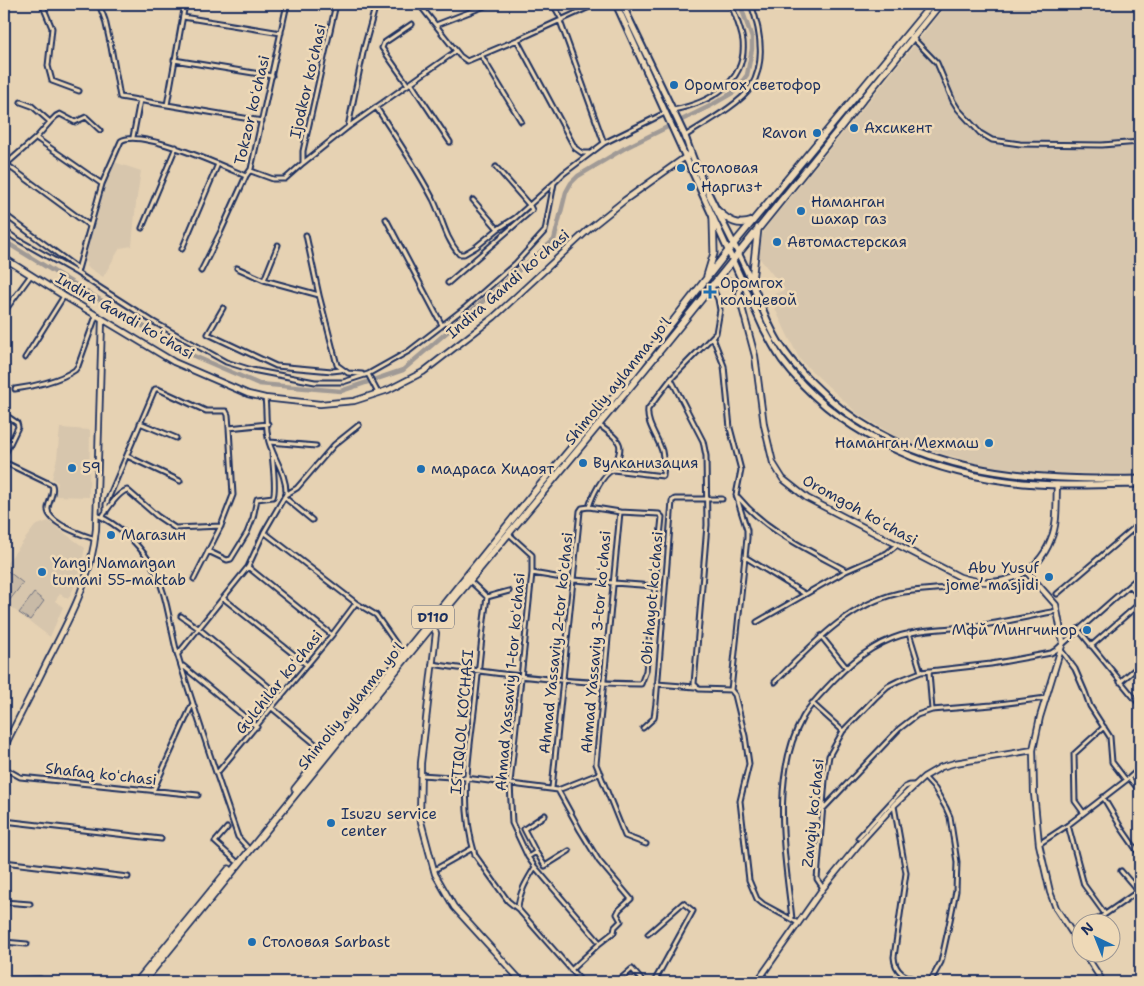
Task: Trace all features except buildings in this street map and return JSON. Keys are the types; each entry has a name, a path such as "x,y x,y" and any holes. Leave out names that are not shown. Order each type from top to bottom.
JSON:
{"main road":[{"path":"616,4 670,113 684,134 688,155"},
{"path":"622,4 670,113 677,136 688,155 715,214 743,286 772,344 794,373 826,406 871,438 918,459 952,470 1008,482 1057,485 1140,484"},
{"name":"Shimoliy aylanma yoʻl","path":"911,36 932,4"},
{"name":"Shimoliy aylanma yoʻl","path":"223,880 236,861 306,778 404,655 470,581 599,424 728,251 757,223 911,36 940,4"},
{"path":"715,214 738,224 757,223 752,280"},
{"path":"715,214 739,253 779,344 816,386 835,404 863,425 890,440 940,460 992,472 1048,477 1140,478"},
{"path":"706,280 714,254 715,214"},
{"name":"Shimoliy aylanma yoʻl","path":"140,982 431,624 531,496 713,285 739,253 757,223"},
{"path":"713,285 730,282 743,286"},
{"path":"531,496 537,500"}],"street":[{"path":"42,4 52,28 48,66 52,81 79,91"},
{"path":"99,4 111,47 119,96 262,121"},
{"path":"167,105 185,4"},
{"name":"Tokzor koʻchasi","path":"201,271 222,231 246,176 251,171 287,4"},
{"name":"Ijodkor koʻchasi","path":"303,163 306,136 336,4"},
{"path":"348,127 364,48 376,4"},
{"path":"419,4 456,51 463,59 467,60 561,21 596,4"},
{"path":"436,24 490,4"},
{"path":"553,4 561,21 604,143"},
{"path":"376,107 429,191 447,235 457,253 464,254 530,206 554,183 604,143 670,113 694,105 730,84 738,73 743,52 743,39 731,4"},
{"path":"684,134 734,103 751,88 758,68 761,48 758,25 751,4"},
{"path":"1086,4 1097,4"},
{"path":"183,17 281,33"},
{"path":"412,24 384,44 382,48 410,84 450,142"},
{"path":"911,36 937,63 958,109 980,133 992,140 1020,144 1097,145 1140,142"},
{"path":"517,40 575,148 582,153 590,153"},
{"name":"Ijodkor koʻchasi","path":"251,171 280,180 285,179 348,127 456,51"},
{"path":"481,55 521,120"},
{"path":"174,60 272,76"},
{"path":"133,137 140,100"},
{"path":"21,102 32,106 50,122"},
{"path":"90,226 5,165 60,114 75,122 86,118 100,130"},
{"path":"77,273 102,184 121,141 133,137 176,147 246,176"},
{"path":"36,138 102,184"},
{"path":"142,228 176,147"},
{"name":"Indira Gandi koʻchasi","path":"4,258 174,362 248,394 265,398 320,404 354,401 388,390 423,372 494,317 624,200 688,155"},
{"path":"182,249 218,164"},
{"path":"448,283 532,210 496,168"},
{"path":"4,230 77,273 152,321 226,362 252,370 315,382 343,382 368,374 409,351 466,307 515,264 545,231 554,183"},
{"path":"473,200 498,229"},
{"path":"4,214 77,268"},
{"path":"386,218 442,325"},
{"path":"306,235 336,365 342,370 356,375 368,374"},
{"path":"264,280 278,245"},
{"path":"237,268 264,280 319,295"},
{"path":"4,312 30,275"},
{"path":"432,664 563,680 641,684 646,671 661,516 659,514 620,512 589,507 608,472 613,470 663,476 664,461 647,412 650,405 671,379 713,338 718,330 720,310 713,285"},
{"name":"Oromgoh koʻchasi","path":"743,286 740,288 739,296 755,356 769,448 777,471 794,489 807,498 960,577 976,582 988,582 1014,578 1026,571 1045,552 1052,539 1057,485"},
{"path":"25,358 64,296"},
{"path":"223,308 208,334 218,340 276,366 332,371 342,370"},
{"path":"15,389 48,382 75,370 96,316"},
{"path":"4,748 63,632 84,586 93,553 102,319"},
{"path":"713,338 724,366 730,428 741,470 736,495 747,530 732,690 735,695 745,736 749,764 740,800 749,880 762,904 798,924"},
{"path":"368,374 378,394"},
{"path":"671,379 705,448 706,534 694,684 696,687"},
{"path":"106,512 106,504 155,390 158,388 206,411 226,410 228,415 234,495 221,526 194,579"},
{"path":"178,654 248,567 264,532 285,496 286,487 269,442 265,398"},
{"path":"4,414 18,423 18,427 4,456"},
{"path":"140,423 176,438"},
{"path":"229,428 268,424"},
{"path":"599,424 616,438 621,448 613,470"},
{"path":"285,496 297,488 334,445 359,425"},
{"path":"269,442 316,446"},
{"path":"208,551 227,560 231,559 247,533 253,518 257,499 273,497 275,493 272,447"},
{"path":"127,456 180,481"},
{"path":"4,462 52,485 53,491 48,510 50,516 73,532 95,539"},
{"path":"102,517 119,496 127,490 175,528 221,526"},
{"path":"736,495 745,506 775,531 846,571"},
{"path":"285,496 312,520"},
{"name":"Obi hayot koʻchasi","path":"643,728 654,718 672,501 675,499 722,499"},
{"name":"Ahmad Yassaviy 2-tor koʻchasi","path":"552,788 580,511 582,508 589,507"},
{"name":"Ahmad Yassaviy 3-tor koʻchasi","path":"620,512 596,764 625,836 646,844"},
{"path":"96,514 112,522 134,540 150,563 162,587 192,704 238,837 247,848"},
{"path":"1057,594 1140,523"},
{"path":"264,532 356,603 376,615 404,655"},
{"name":"Ahmad Yassaviy 1-tor koʻchasi","path":"509,534 532,555 532,573 510,784 512,823 528,857 535,867 600,943"},
{"path":"757,622 846,571 887,553 897,545"},
{"path":"745,557 805,594"},
{"path":"248,567 332,635"},
{"path":"1026,571 1056,605 1063,642 1033,750 1034,793 1039,844 1050,892 1056,908 1072,934"},
{"path":"532,573 574,580 654,586"},
{"name":"Zavqiy koʻchasi","path":"823,888 817,879 825,780 830,756 843,731 875,698 888,686 921,672 991,664 1051,653 1140,576"},
{"path":"470,581 486,597 509,591"},
{"path":"775,682 821,636 850,614 866,606 899,593 945,588 976,582"},
{"path":"1130,585 1140,598"},
{"name":"ISTIQLOL KO‘CHASI","path":"486,597 466,778 466,813 473,848 475,855 508,901 518,909 582,982"},
{"path":"223,598 307,665"},
{"name":"Gulchilar koʻchasi","path":"217,774 332,635 356,603"},
{"path":"1091,646 1140,603"},
{"path":"792,919 782,823 784,785 792,742 803,717 812,703 846,667 874,647 909,633 994,624 1057,611"},
{"path":"181,616 281,697"},
{"path":"431,624 436,633 421,775 420,818 434,871 454,907 522,982"},
{"path":"1078,629 1140,705"},
{"path":"909,633 921,672"},
{"path":"821,636 846,667"},
{"path":"1061,650 1075,669 1090,706 1111,740 1112,762 1140,791"},
{"path":"1120,682 1140,665"},
{"path":"182,666 257,727"},
{"path":"929,672 932,710"},
{"path":"657,684 732,690"},
{"path":"824,809 908,720 917,715 932,710 1046,698"},
{"path":"812,703 843,731"},
{"path":"153,790 192,704"},
{"path":"272,708 325,752"},
{"path":"1083,812 1075,801 1074,754 1104,727"},
{"path":"757,982 823,888 863,839 894,805 924,777 941,767 955,763 1033,750"},
{"name":"Shafaq koʻchasi","path":"4,768 20,777 198,795"},
{"path":"1039,844 1068,825 1140,768"},
{"name":"Ahmad Yassaviy 3-tor koʻchasi","path":"558,790 601,773"},
{"path":"421,775 466,778 558,790 599,861 631,899 619,910 617,914 621,921 615,927 614,932 571,970"},
{"path":"924,777 935,789 950,817 958,870 956,891 941,962 930,982"},
{"path":"858,838 905,787 916,785"},
{"path":"1103,797 1140,855"},
{"path":"894,805 906,873 894,957 895,966 897,970 906,976 923,982"},
{"path":"545,815 524,828 545,866 569,851"},
{"path":"4,821 161,839"},
{"path":"1068,825 1084,884 1105,914 1139,891 1121,871"},
{"path":"227,828 215,842 236,861"},
{"path":"434,871 473,848"},
{"path":"528,857 536,852"},
{"path":"4,862 128,877"},
{"path":"518,909 518,902 524,887 535,867"},
{"path":"4,902 30,904"},
{"path":"648,934 683,903 693,911 654,982"},
{"path":"4,942 27,944"},
{"path":"1091,964 1103,982"},
{"path":"617,982 632,969 643,982"},
{"path":"4,980 40,979"}],"shaded area":[{"path":"948,4 1140,4 1140,474 1006,472 907,443 858,414 800,360 769,296 785,290 757,255 764,230"},
{"path":"114,162 141,171 132,246 120,248 103,277 86,266 88,264 82,260 99,197"},
{"name":"59","path":"60,428 90,430 89,497 55,496 58,483 52,478 57,458"},
{"name":"Yangi Namangan tumani 55-maktab","path":"48,521 85,548 78,580 68,599 60,594 55,601 63,607 50,637 4,602 4,563 6,564 35,526"},
{"path":"4,568 23,583 9,601 4,597"},
{"path":"34,593 44,601 30,620 19,613"}],"waterway":[{"path":"4,241 187,353 259,384 341,391 403,370 554,240 566,192 578,176 625,148 734,92 747,75 752,49 752,38 740,4"}],"place":[{"name":"Оромгох светофор","path":"674,85"},
{"name":"Ахсикент","path":"854,128"},
{"name":"Ravon","path":"817,133"},
{"name":"Столовая","path":"681,168"},
{"name":"Наргиз+","path":"691,187"},
{"name":"Наманган шахар газ","path":"801,211"},
{"name":"Автомастерская","path":"777,242"},
{"name":"Оромгох кольцевой","path":"710,292"},
{"name":"Наманган Мехмаш","path":"989,443"},
{"name":"Вулканизация","path":"583,463"},
{"name":"59","path":"72,468"},
{"name":"мадраса Хидоят","path":"421,469"},
{"name":"Магазин","path":"111,535"},
{"name":"Yangi Namangan tumani 55-maktab","path":"42,572"},
{"name":"Abu Yusuf jome’ masjidi","path":"1049,577"},
{"name":"Мфй Мингчинор","path":"1087,630"},
{"name":"Isuzu service center","path":"331,823"},
{"name":"Столовая Sarbast","path":"252,942"}]}
